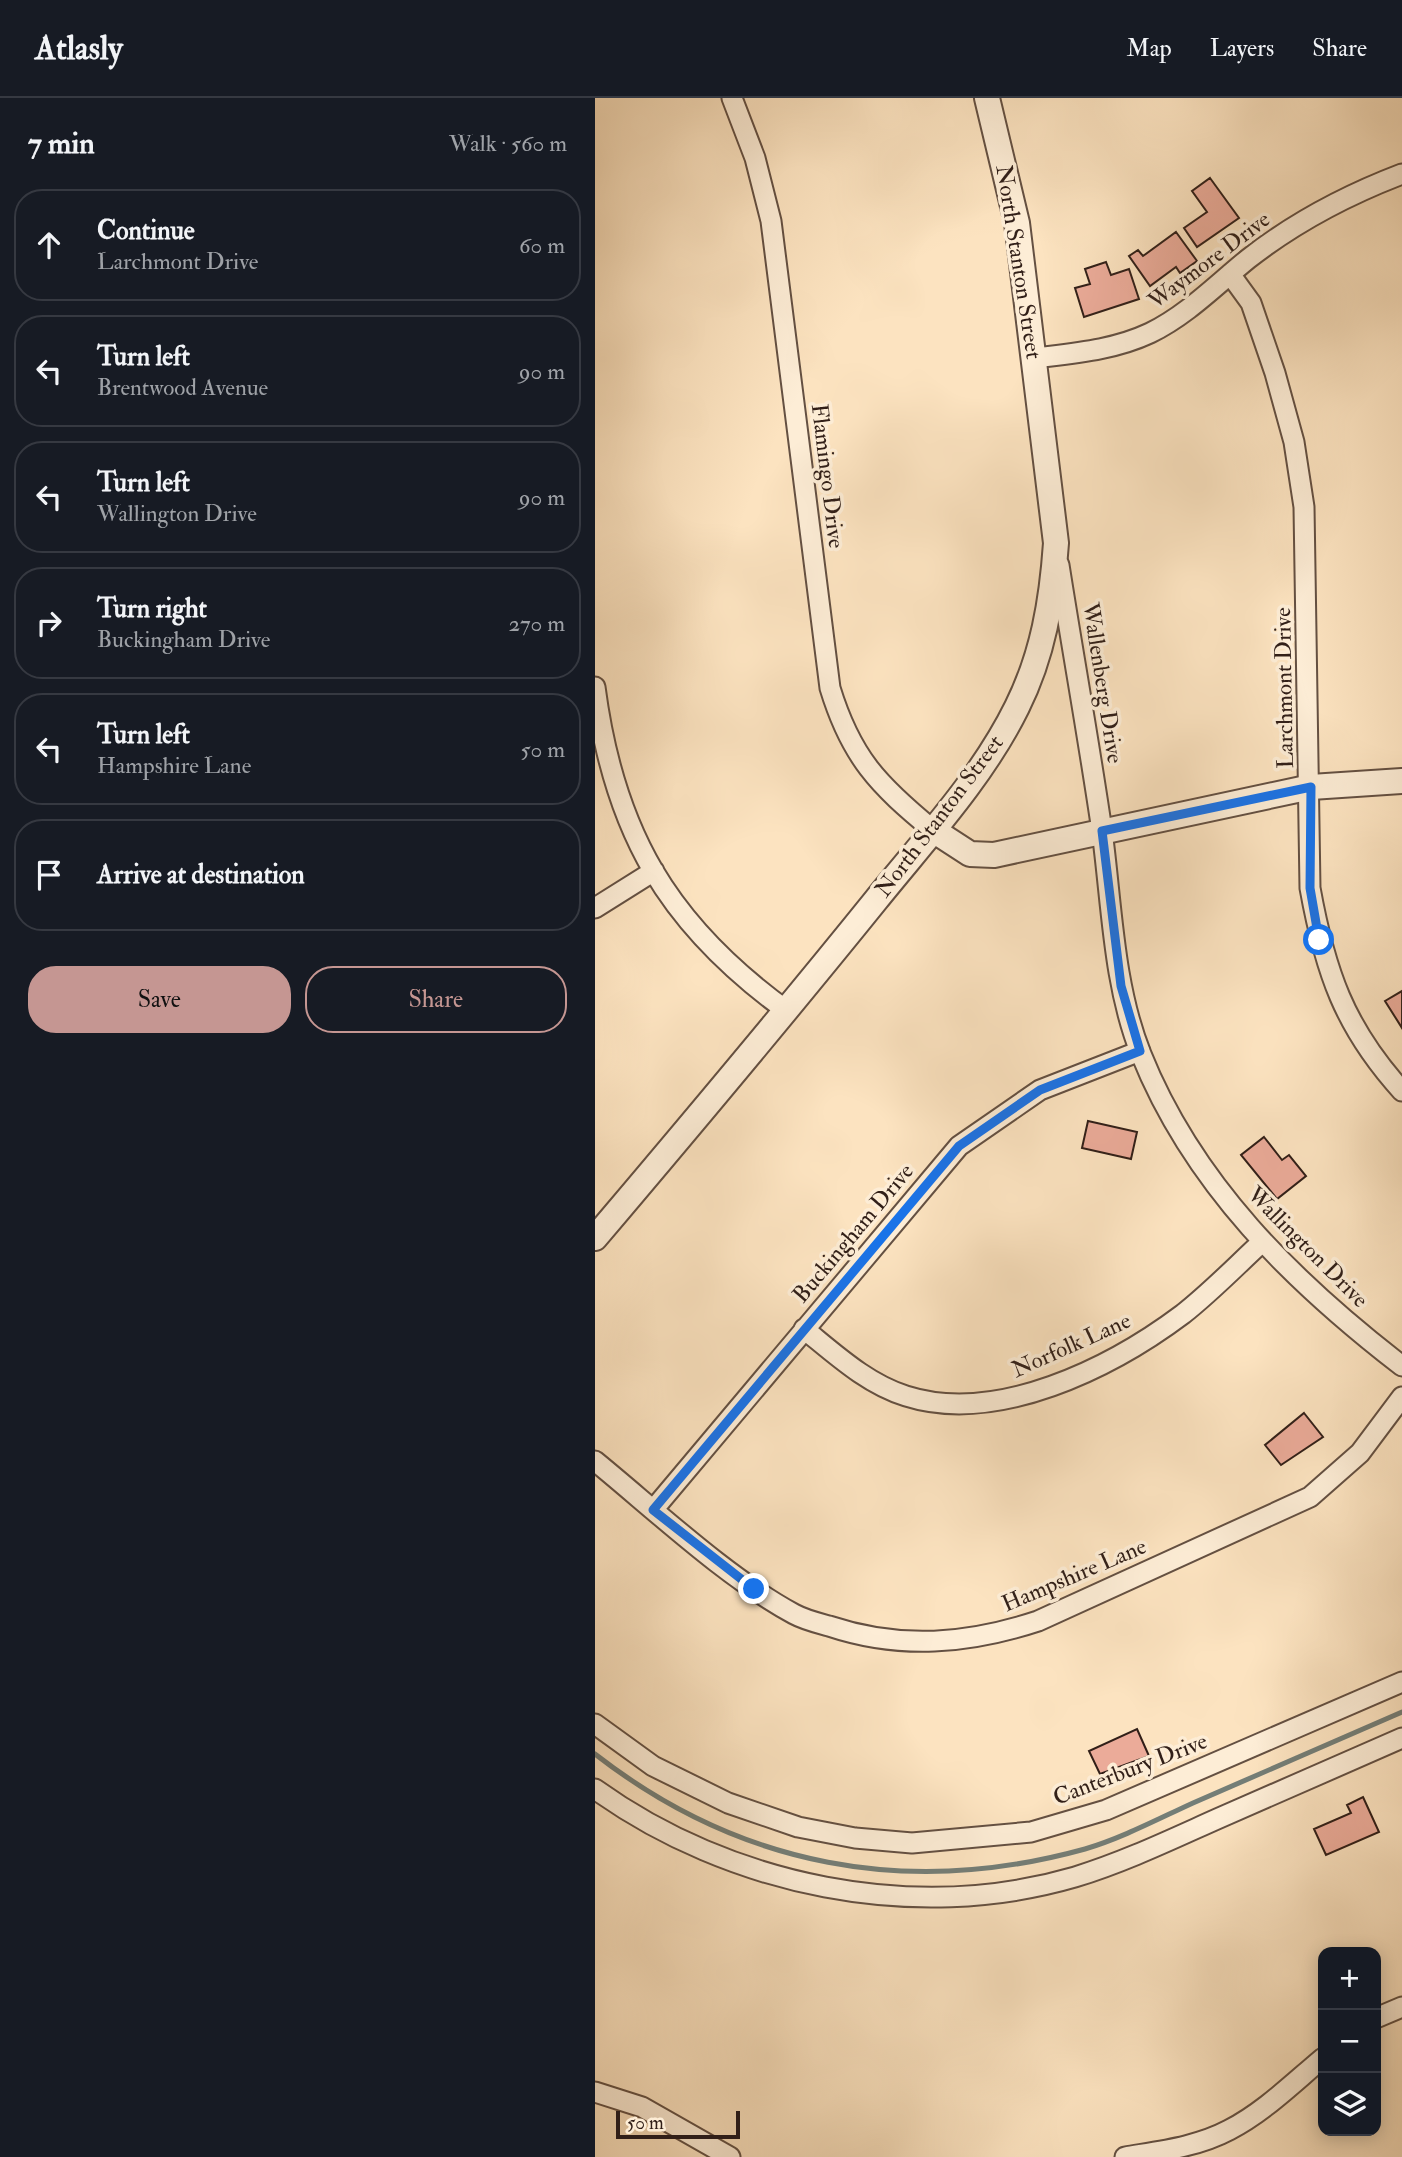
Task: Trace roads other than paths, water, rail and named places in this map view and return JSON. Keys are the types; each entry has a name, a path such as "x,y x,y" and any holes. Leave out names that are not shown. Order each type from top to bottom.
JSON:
{"street":[{"name":"Flamingo Drive","path":"732,98 755,158 771,221 830,688 839,718 865,767 895,800 933,830"},
{"name":"North Stanton Street","path":"595,1238 787,1011 933,830 994,748 1033,670 1053,595 1056,543 1017,223 987,98"},
{"name":"Waymore Drive","path":"1035,358 1109,347 1150,333 1187,310 1230,274 1304,222 1339,202 1402,174"},
{"name":"Larchmont Drive","path":"1230,274 1251,303 1275,373 1294,442 1304,508 1311,787 1310,888 1329,973 1361,1041 1402,1091"},
{"name":"Wallenberg Drive","path":"1056,543 1102,831"},
{"path":"595,687 603,745 619,803 654,871 678,910 709,947 787,1011"},
{"path":"933,830 970,854 981,856 1311,787 1402,781"},
{"name":"Wallington Drive","path":"1102,831 1121,986 1140,1051 1183,1140 1262,1242 1318,1297 1402,1366"},
{"path":"595,908 654,871"},
{"name":"Buckingham Drive","path":"653,1510 959,1146 1040,1090 1140,1051"},
{"name":"Norfolk Lane","path":"804,1329 865,1377 905,1396 951,1405 993,1404 1045,1388 1144,1340 1184,1313 1262,1242"},
{"name":"Hampshire Lane","path":"595,1461 754,1589 796,1615 845,1632 890,1641 930,1643 966,1640 1038,1621 1310,1497 1360,1454 1402,1397"},
{"name":"Canterbury Drive","path":"595,1724 653,1766 728,1802 798,1827 855,1838 912,1843 1031,1832 1106,1810 1402,1682"},
{"path":"595,1789 684,1842 735,1863 790,1880 849,1891 898,1896 981,1894 1017,1890 1074,1877 1134,1857 1402,1738"},
{"path":"1381,2016 1402,2007"},
{"path":"1125,2157 1192,2145 1229,2131 1266,2106 1318,2062"},
{"path":"595,2092 642,2107 730,2157"}],"waterway":[{"path":"595,1754 650,1793 708,1823 767,1847 828,1862 890,1870 954,1871 1019,1864 1099,1845 1402,1712"}]}
